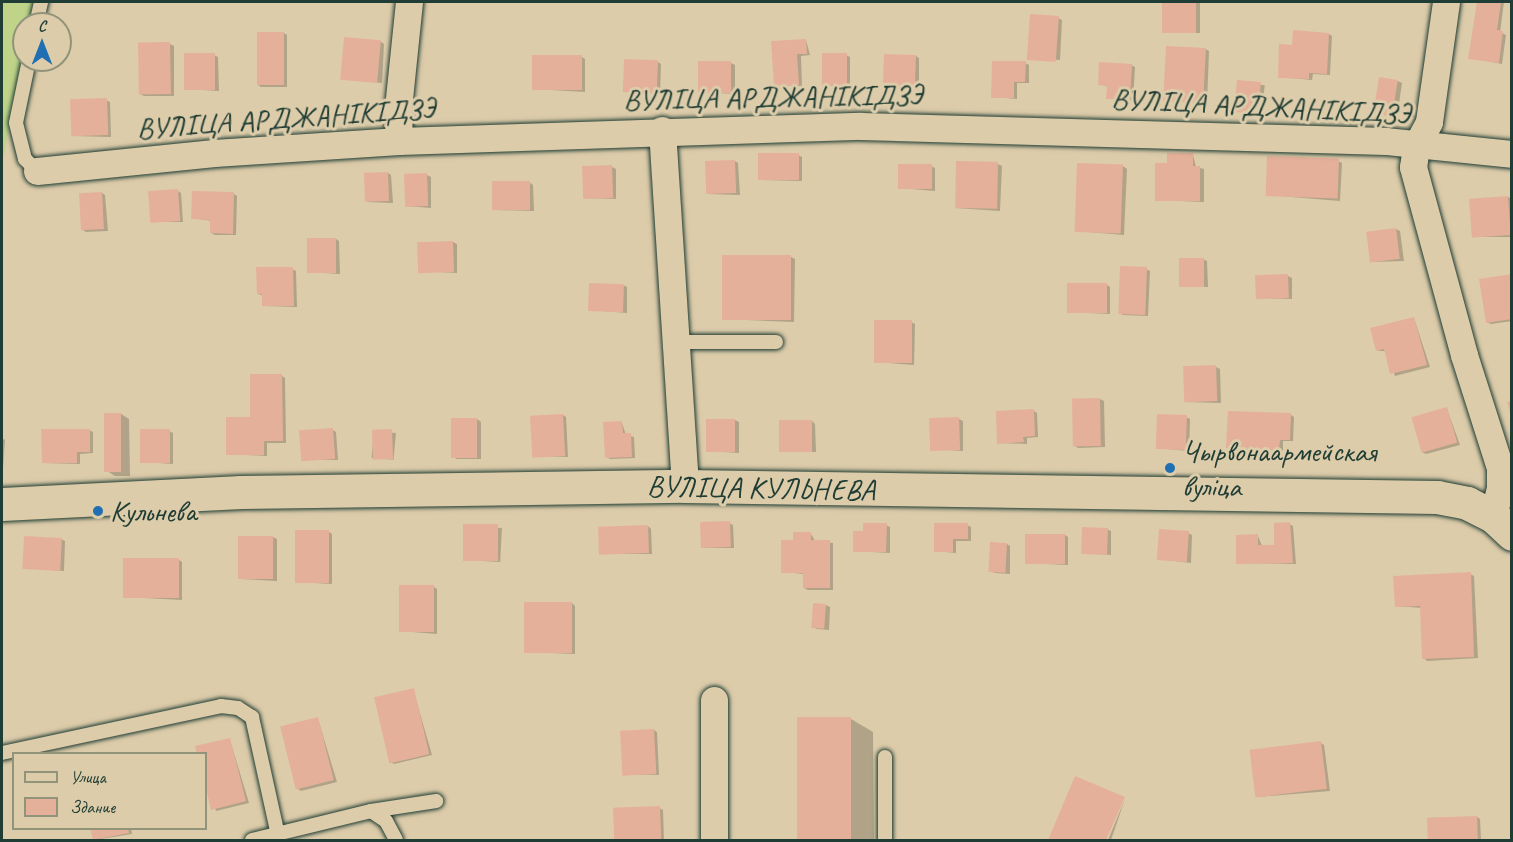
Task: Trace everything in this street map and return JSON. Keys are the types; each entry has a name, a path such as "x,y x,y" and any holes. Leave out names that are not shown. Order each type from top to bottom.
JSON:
{"street":[{"path":"399,141 398,108 409,2"},
{"path":"1446,2 1429,122 1416,146 1413,167 1464,355 1500,468 1500,488 1505,518"},
{"name":"ВУЛІЦА АРДЖАНІКІДЗЭ","path":"37,171 214,153 399,141 662,130 861,126 1061,129 1386,141 1416,146 1512,154"},
{"path":"662,130 685,486"},
{"name":"ВУЛІЦА КУЛЬНЕВА","path":"2,504 241,492 685,486 1437,497 1467,503 1505,518"},
{"path":"714,700 714,840"}],"lane":[{"path":"27,72 16,123 25,159 37,171"},
{"path":"677,342 776,342"},
{"path":"2,753 221,706 238,708 252,717 278,836"},
{"path":"885,757 885,840"},
{"path":"252,840 278,836 371,812 436,801"},
{"path":"371,812 386,821 396,840"}],"green space":[{"path":"2,2 33,2 31,12 12,12 12,72 20,72 2,166"}],"building":[{"path":"1162,2 1196,2 1196,33 1162,33"},
{"path":"1477,2 1501,2 1497,30 1503,31 1499,63 1468,59"},
{"path":"1030,14 1059,16 1056,62 1027,60"},
{"path":"1293,30 1329,33 1327,74 1309,73 1309,79 1278,78 1279,44 1292,45"},
{"path":"257,32 284,32 284,85 257,85"},
{"path":"344,37 381,40 377,83 340,80"},
{"path":"806,39 807,54 797,54 799,85 774,86 771,41"},
{"path":"170,42 171,94 139,95 138,43"},
{"path":"1166,46 1206,48 1203,103 1163,101"},
{"path":"184,53 215,53 215,90 184,90"},
{"path":"822,53 847,53 847,85 822,85"},
{"path":"884,54 916,55 915,92 883,91"},
{"path":"532,55 582,55 582,90 532,90"},
{"path":"624,59 658,60 657,93 623,92"},
{"path":"698,61 731,61 731,93 698,93"},
{"path":"992,61 1026,61 1025,82 1014,82 1014,98 991,98"},
{"path":"1099,62 1132,64 1130,100 1106,99 1107,86 1098,85"},
{"path":"1379,77 1398,80 1392,117 1373,114"},
{"path":"1237,80 1261,82 1258,114 1234,112"},
{"path":"107,98 108,135 71,136 70,99"},
{"path":"758,153 799,153 799,180 758,180"},
{"path":"1167,153 1193,153 1193,166 1200,166 1200,201 1155,201 1155,163 1167,163"},
{"path":"1267,156 1339,159 1338,198 1266,196"},
{"path":"735,160 736,193 706,194 705,161"},
{"path":"956,161 998,162 997,209 955,208"},
{"path":"1077,163 1123,165 1121,234 1075,232"},
{"path":"898,164 932,164 932,189 898,189"},
{"path":"612,165 613,198 583,199 582,166"},
{"path":"388,172 389,201 365,202 364,173"},
{"path":"427,173 428,206 405,207 404,174"},
{"path":"492,181 530,181 530,210 492,210"},
{"path":"178,189 180,221 150,223 148,191"},
{"path":"192,191 234,192 233,234 210,233 210,220 191,219"},
{"path":"102,192 104,229 81,230 79,193"},
{"path":"1508,196 1511,235 1472,238 1469,199"},
{"path":"1396,228 1400,259 1370,262 1366,232"},
{"path":"307,238 336,238 336,273 307,273"},
{"path":"453,241 454,272 418,273 417,242"},
{"path":"722,255 791,255 791,320 722,320"},
{"path":"1179,258 1204,258 1204,287 1179,287"},
{"path":"1120,266 1147,267 1145,315 1118,314"},
{"path":"256,267 293,267 294,306 262,306 262,294 257,294"},
{"path":"1288,274 1289,298 1256,299 1255,275"},
{"path":"1512,274 1512,319 1486,323 1479,279"},
{"path":"589,283 624,284 623,312 588,311"},
{"path":"1067,283 1107,283 1107,313 1067,313"},
{"path":"1414,317 1427,365 1390,374 1384,349 1376,351 1370,328"},
{"path":"874,320 912,320 912,363 874,363"},
{"path":"1216,365 1217,401 1184,402 1183,366"},
{"path":"250,374 282,374 283,441 264,441 264,455 226,455 226,417 250,417"},
{"path":"1072,398 1100,398 1101,446 1073,446"},
{"path":"1512,401 1512,416 1511,416 1507,402"},
{"path":"1447,407 1457,443 1422,453 1411,417"},
{"path":"1034,409 1035,436 1023,437 1024,442 997,444 996,411"},
{"path":"1228,411 1291,413 1290,440 1280,440 1279,450 1226,448"},
{"path":"104,413 121,413 121,472 104,472"},
{"path":"563,414 565,456 532,458 530,416"},
{"path":"1157,414 1187,415 1186,450 1156,449"},
{"path":"959,417 960,450 930,451 929,418"},
{"path":"451,418 477,418 477,458 451,458"},
{"path":"706,419 735,419 735,452 706,452"},
{"path":"779,420 812,420 812,452 779,452"},
{"path":"622,421 623,433 631,433 632,457 605,458 603,422"},
{"path":"333,428 335,459 301,461 299,430"},
{"path":"41,429 90,429 90,452 77,452 77,463 42,463"},
{"path":"140,429 170,429 170,463 140,463"},
{"path":"392,429 393,459 373,460 372,430"},
{"path":"730,521 731,547 701,548 700,522"},
{"path":"1290,522 1293,563 1236,564 1236,535 1258,534 1258,545 1274,545 1274,523"},
{"path":"863,523 887,523 886,552 853,552 853,531 863,531"},
{"path":"934,523 968,523 968,539 953,539 953,552 934,552"},
{"path":"463,524 498,524 498,561 463,561"},
{"path":"648,525 649,553 599,555 598,527"},
{"path":"1082,527 1108,528 1107,555 1081,554"},
{"path":"1159,529 1189,531 1187,562 1157,560"},
{"path":"295,530 329,530 329,583 295,583"},
{"path":"793,532 811,532 811,540 830,540 830,588 803,588 803,573 781,573 781,540 793,540"},
{"path":"1025,534 1065,534 1065,564 1025,564"},
{"path":"24,536 62,538 60,571 22,569"},
{"path":"238,536 273,536 273,579 238,579"},
{"path":"990,542 1007,543 1005,573 988,572"},
{"path":"123,558 179,558 179,598 123,598"},
{"path":"1471,572 1474,657 1422,659 1420,606 1395,607 1393,576"},
{"path":"399,585 434,585 434,632 399,632"},
{"path":"524,602 572,602 572,653 524,653"},
{"path":"813,603 826,604 824,629 811,628"},
{"path":"414,688 429,754 389,763 374,697"},
{"path":"318,717 334,780 296,790 280,726"},
{"path":"797,717 851,717 851,840 797,840"},
{"path":"654,729 656,774 622,776 620,731"},
{"path":"230,738 246,801 211,810 207,792 207,752 196,752 195,746"},
{"path":"1321,741 1327,789 1255,797 1250,750"},
{"path":"1075,776 1125,797 1106,840 1048,840"},
{"path":"660,806 661,840 614,840 613,808"},
{"path":"1477,816 1478,840 1428,840 1427,818"},
{"path":"90,830 128,830 129,833 93,840"}],"place":[{"name":"Чырвонаармейская вуліца","path":"1170,468"},
{"name":"Кульнева","path":"98,511"}]}
